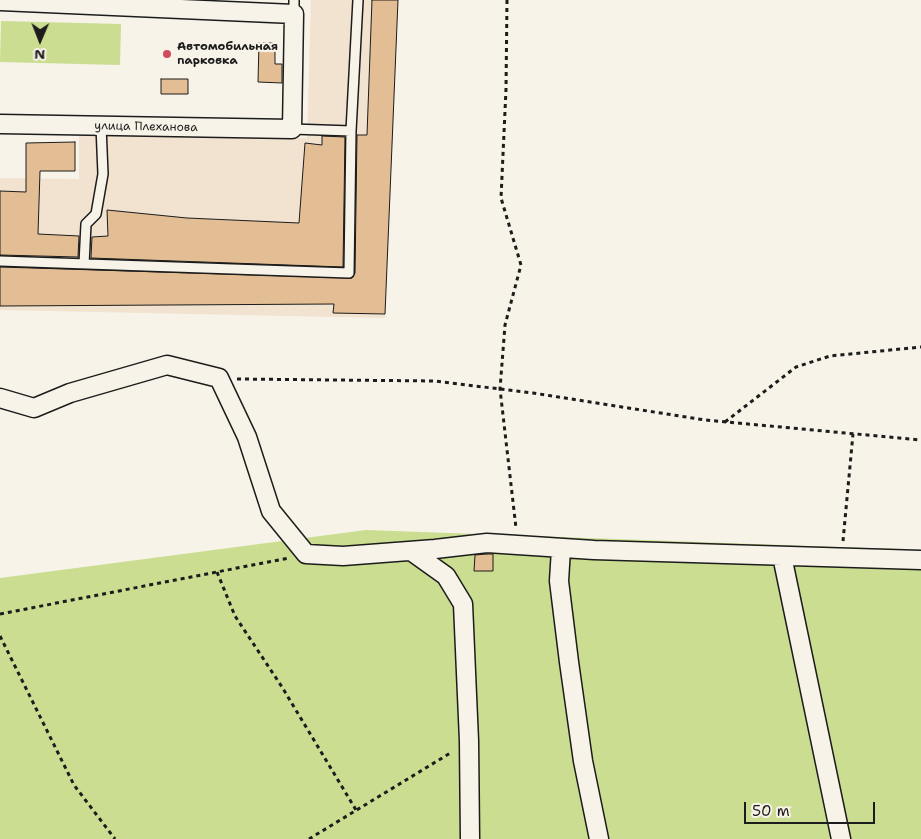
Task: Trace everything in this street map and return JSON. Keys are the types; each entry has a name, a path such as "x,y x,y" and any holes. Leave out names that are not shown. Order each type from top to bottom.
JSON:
{"street":[{"path":"0,1 294,7 292,129"},
{"name":"улица Плеханова","path":"0,124 292,129"},
{"path":"0,398 34,408 70,393 167,365 219,378 246,437 271,511 306,554 343,556 487,543 561,549 921,560"},
{"path":"561,549 559,581 569,662 583,761 599,839"},
{"path":"411,551 446,576 464,604 469,741 470,839"},
{"path":"782,556 841,839"}],"lane":[{"path":"0,262 349,273 351,131 358,0"},
{"path":"84,264 86,224 96,214 103,174 101,126"},
{"path":"292,129 351,131"}],"path":[{"path":"507,0 506,89 501,198 521,265 505,324 500,389 516,531"},
{"path":"725,422 796,367 830,356 921,347"},
{"path":"219,378 434,381 725,422 921,440"},
{"path":"843,542 853,434"},
{"path":"0,614 306,554"},
{"path":"217,572 235,616 282,687 356,810"},
{"path":"0,636 74,785 115,839"},
{"path":"309,839 469,741"}],"shaded area":[{"path":"311,0 398,0 385,318 0,310 0,178 79,179 79,134 307,138"}],"green space":[{"path":"1,21 121,24 120,65 0,62"},
{"path":"366,530 921,550 921,839 0,839 0,578"}],"building":[{"path":"372,0 398,0 385,314 333,313 334,304 0,306 0,267 352,278 355,273 357,135 367,135"},
{"path":"259,43 275,43 275,64 282,64 282,83 258,82"},
{"path":"161,79 188,79 188,94 161,94"},
{"path":"322,136 345,137 343,267 91,258 92,237 108,236 107,210 187,218 299,223 305,143 322,145"},
{"path":"75,142 75,171 40,171 38,234 79,236 78,257 0,255 0,191 26,192 26,143"},
{"path":"493,554 493,571 474,571 475,555"}],"place":[{"name":"Автомобильная парковка","path":"167,54"}]}
